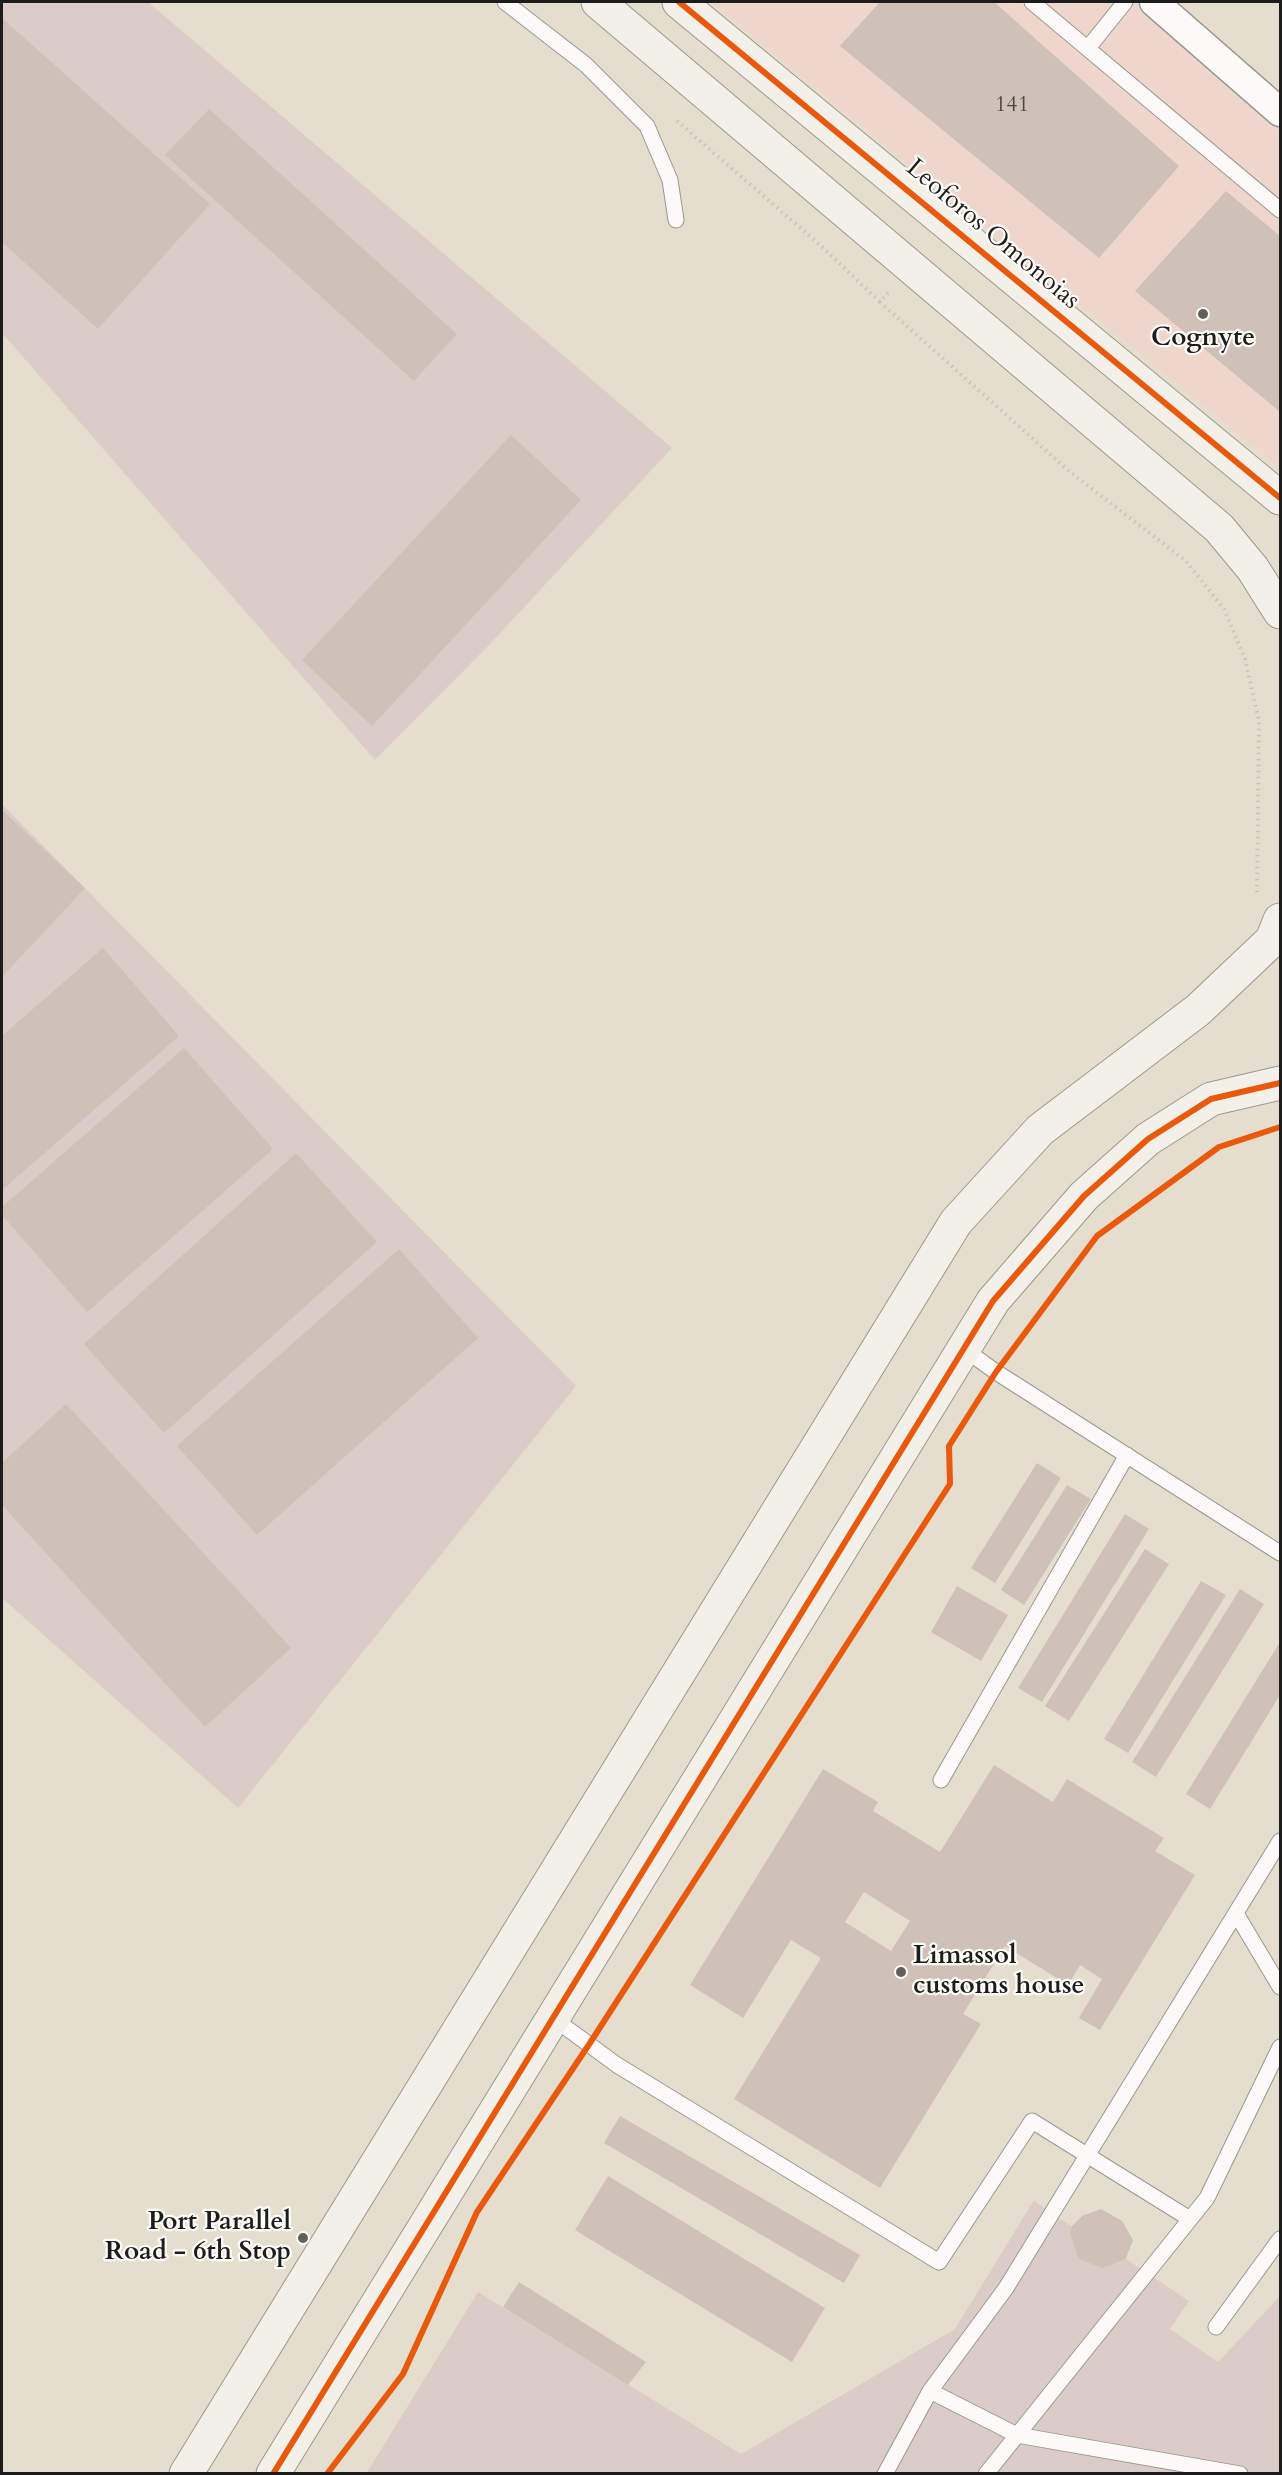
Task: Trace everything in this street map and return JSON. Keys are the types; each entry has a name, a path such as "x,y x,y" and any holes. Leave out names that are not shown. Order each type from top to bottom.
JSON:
{"main road":[{"path":"598,2 1219,528 1253,569 1281,612"},
{"name":"Leoforos Omonoias","path":"679,2 1281,498"},
{"path":"186,2474 956,1222 1040,1130 1198,1010 1272,940 1269,911"},
{"path":"273,2474 993,1302 1084,1196 1148,1139 1211,1099 1281,1083"}],"street":[{"path":"1154,2 1281,112"}],"lane":[{"path":"505,2 586,64 647,126 670,180 676,220"},
{"path":"1032,2 1281,210"},
{"path":"1088,48 1125,2"},
{"path":"964,1349 996,1372 1281,1553"},
{"path":"941,1780 1127,1455"},
{"path":"885,2474 930,2391 1006,2288 1281,1841"},
{"path":"1237,1915 1281,1987"},
{"path":"553,2018 617,2065 939,2262 1032,2121 1190,2219"},
{"path":"986,2474 1207,2198 1281,2047"},
{"path":"1216,2327 1281,2239"},
{"path":"930,2391 1017,2435 1240,2474"}],"path":[{"path":"668,114 821,246 880,302 1070,472 1186,561 1224,609 1245,659 1259,721 1269,911"},
{"path":"880,302 912,268"}],"shaded area":[{"path":"2,2 148,2 672,448 490,644 375,760 2,333"},
{"path":"710,2 1130,2 1280,134 1280,468"},
{"path":"2,804 576,1386 238,1808 2,1598"},
{"path":"1034,2200 1051,2214 1072,2226 1101,2209 1122,2221 1133,2240 1126,2259 1189,2301 1170,2329 1218,2362 1280,2296 1280,2473 366,2474 478,2292 741,2454 955,2329"}],"building":[{"path":"880,2 994,2 1179,166 1099,258 840,46"},
{"path":"2,18 210,204 98,329 2,242"},
{"path":"209,109 457,334 414,381 165,155"},
{"path":"1226,191 1280,236 1280,412 1135,291"},
{"path":"511,435 581,500 372,726 302,660"},
{"path":"2,810 85,888 2,977"},
{"path":"103,948 179,1036 2,1190 2,1036"},
{"path":"184,1048 273,1149 87,1312 2,1215 2,1207"},
{"path":"296,1153 377,1242 164,1433 84,1344"},
{"path":"399,1249 478,1338 257,1535 177,1446"},
{"path":"66,1404 291,1648 205,1727 2,1505 2,1463"},
{"path":"1037,1463 1061,1478 995,1583 971,1568"},
{"path":"1067,1485 1091,1499 1024,1605 1001,1590"},
{"path":"1125,1514 1149,1529 1042,1702 1018,1688"},
{"path":"1145,1549 1169,1564 1069,1721 1045,1706"},
{"path":"1201,1581 1226,1595 1128,1753 1104,1739"},
{"path":"957,1586 1008,1615 981,1661 931,1632"},
{"path":"1240,1589 1264,1604 1156,1777 1132,1762"},
{"path":"1280,1642 1280,1695 1210,1809 1186,1794"},
{"name":"Limassol customs house","path":"994,1765 1053,1802 1067,1779 1164,1838 1155,1851 1195,1875 1100,2030 1079,2018 1102,1979 1080,1965 1068,1985 1005,1946 963,2014 981,2024 880,2188 734,2099 821,1958 791,1940 743,2018 690,1985 823,1769 878,1802 873,1811 940,1852","holes":["864,1892 910,1921 891,1951 845,1922"]},
{"path":"620,2116 860,2255 844,2283 604,2143"},
{"path":"608,2176 825,2308 792,2362 575,2230"},
{"path":"1101,2209 1122,2221 1133,2240 1125,2259 1102,2268 1079,2259 1070,2234 1072,2226 1082,2216"},
{"path":"519,2282 646,2362 628,2385 503,2307"}],"cycle path":[{"path":"679,2 1280,498"},
{"path":"273,2474 993,1301 1084,1196 1148,1139 1211,1099 1280,1083"},
{"path":"327,2474 403,2374 477,2212 590,2043 950,1484 949,1446 996,1372 1097,1236 1219,1147 1280,1127"}],"place":[{"name":"Cognyte","path":"1203,314"},
{"name":"Limassol customs house","path":"901,1972"},
{"name":"Port Parallel Road - 6th Stop","path":"303,2238"}]}
